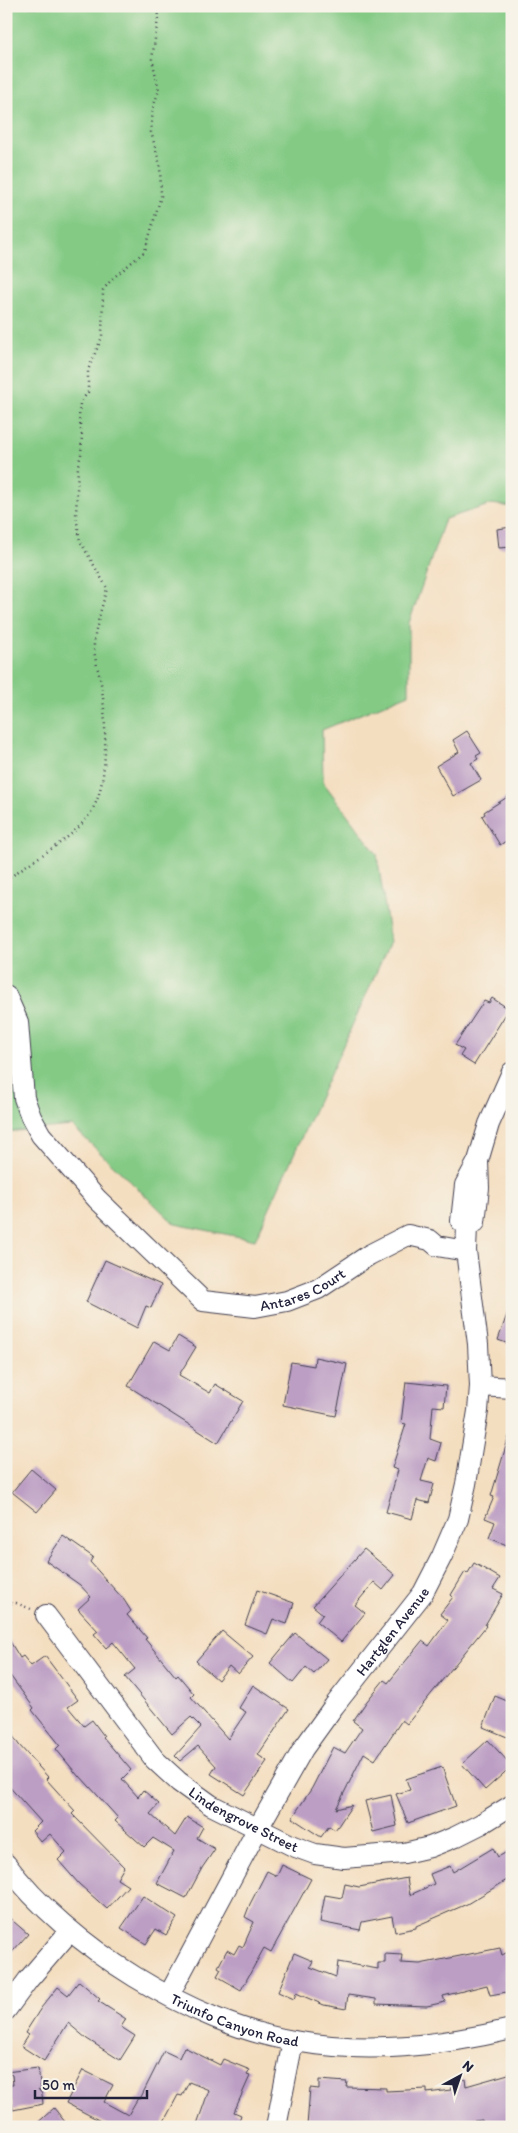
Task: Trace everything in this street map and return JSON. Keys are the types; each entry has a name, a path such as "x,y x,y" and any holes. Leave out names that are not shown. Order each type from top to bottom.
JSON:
{"street":[{"name":"Antares Court","path":"6,995 18,1022 24,1098 31,1117 41,1135 97,1199 203,1301 255,1307 287,1301 318,1289 369,1255 393,1242 427,1253 437,1246 466,1251"},
{"name":"Hartglen Avenue","path":"169,1995 257,1830 317,1728 424,1593 434,1574 460,1510 478,1411 480,1386 478,1344 466,1251 467,1226 474,1222 479,1188 478,1161 489,1124 512,1072"},
{"path":"480,1386 512,1388"},
{"name":"Lindengrove Street","path":"46,1615 155,1760 179,1782 211,1805 257,1830 293,1846 332,1857 383,1856 430,1847 455,1838 512,1805"},
{"name":"Triunfo Canyon Road","path":"6,1864 70,1931 129,1973 208,2014 241,2026 293,2041 380,2048 420,2046 466,2040 512,2030"},
{"path":"6,2010 28,1980 70,1931"},
{"path":"276,2127 293,2041"}],"path":[{"path":"6,881 61,843 89,816 99,798 105,751 102,690 94,646 107,588 80,541 76,516 78,465 81,455 82,435 79,418 80,403 88,392 88,370 102,338 103,290 112,279 145,252 161,196 160,165 151,132 153,108 159,90 152,59 159,12 158,6"},
{"path":"6,1604 16,1603 46,1615"}],"green space":[{"path":"6,6 512,6 512,507 492,504 445,519 409,623 409,694 322,730 323,782 377,854 390,942 255,1240 175,1224 72,1126 6,1132"}],"building":[{"path":"512,527 512,547 499,548 497,529"},
{"path":"467,731 481,753 476,756 478,759 471,763 481,780 453,796 436,766 459,752 453,740"},
{"path":"512,794 512,837 500,845 482,816 485,814 484,812"},
{"path":"492,998 509,1009 474,1065 460,1056 464,1050 455,1045 484,1001 489,1003"},
{"path":"105,1260 161,1285 151,1308 146,1306 137,1328 86,1302"},
{"path":"510,1306 512,1306 512,1345 498,1340"},
{"path":"178,1336 196,1347 179,1375 210,1393 215,1384 243,1401 218,1443 128,1386 154,1341 170,1350"},
{"path":"315,1357 347,1364 336,1416 283,1405 291,1362 314,1366"},
{"path":"406,1382 446,1386 444,1407 433,1406 430,1439 441,1443 436,1461 428,1458 421,1481 434,1484 429,1503 417,1500 412,1519 386,1512 398,1470 392,1468 406,1424 401,1423"},
{"path":"509,1436 512,1436 512,1547 489,1538 495,1522 485,1518 494,1497 491,1496"},
{"path":"31,1469 56,1490 37,1512 12,1492"},
{"path":"63,1536 93,1557 90,1562 124,1600 131,1611 127,1615 176,1677 178,1675 194,1694 191,1697 228,1739 246,1712 239,1708 253,1685 289,1709 258,1755 267,1761 244,1795 211,1774 216,1766 198,1746 180,1761 175,1756 201,1727 191,1717 172,1734 125,1677 135,1669 113,1642 106,1648 94,1634 98,1631 78,1609 91,1597 80,1585 46,1561"},
{"path":"364,1549 395,1575 383,1590 374,1582 355,1605 365,1613 341,1642 317,1622 323,1614 313,1606"},
{"path":"474,1563 500,1578 493,1589 503,1594 486,1626 407,1724 402,1720 375,1760 364,1753 336,1809 352,1805 335,1830 329,1826 321,1837 292,1818 312,1788 333,1747 345,1753 362,1728 353,1721 367,1701 384,1680 388,1683 422,1641 429,1646 448,1620 440,1614 453,1597 451,1595 465,1572 468,1573"},
{"path":"257,1590 294,1603 287,1624 273,1619 267,1634 245,1625"},
{"path":"222,1631 253,1657 238,1674 229,1666 218,1680 196,1661"},
{"path":"295,1633 327,1659 314,1674 306,1667 293,1683 270,1663"},
{"path":"6,1635 20,1658 23,1656 31,1666 45,1656 78,1700 68,1707 84,1726 92,1720 103,1737 131,1770 122,1779 138,1797 143,1790 159,1804 150,1814 175,1836 187,1817 203,1827 197,1838 215,1849 202,1868 186,1898 157,1883 174,1851 153,1838 144,1847 115,1821 118,1818 79,1777 56,1749 60,1745 32,1710 34,1708 6,1670"},
{"path":"495,1696 512,1703 512,1739 483,1727"},
{"path":"6,1726 19,1745 48,1777 46,1779 75,1811 72,1814 124,1867 117,1879 128,1886 107,1909 79,1884 58,1860 66,1852 50,1834 41,1842 32,1831 41,1822 6,1783"},
{"path":"488,1740 512,1766 485,1790 462,1764"},
{"path":"442,1767 456,1806 408,1823 396,1794 410,1790 406,1779"},
{"path":"391,1795 397,1826 373,1832 365,1801"},
{"path":"493,1848 498,1857 512,1849 512,1877 467,1904 416,1926 416,1928 395,1932 392,1916 362,1922 360,1930 320,1922 325,1895 342,1898 345,1884 359,1887 407,1878 410,1895 434,1884 430,1874 450,1866 453,1872"},
{"path":"282,1865 311,1879 271,1952 264,1948 241,1990 217,1976 221,1969 218,1967 227,1950 234,1954 239,1945 243,1947 254,1922 245,1917 250,1904 267,1871 277,1876"},
{"path":"143,1896 177,1918 166,1935 156,1929 146,1944 121,1928"},
{"path":"6,1915 28,1934 6,1959"},
{"path":"500,1948 502,1955 512,1950 512,1991 490,1995 487,1985 443,1996 445,2002 427,2006 376,2004 376,1999 348,1995 346,2009 324,2005 296,1993 294,1999 278,1992 294,1953 313,1961 310,1967 336,1977 338,1962 378,1969 378,1963 385,1963 385,1954 402,1955 401,1963 420,1964"},
{"path":"79,1981 100,1999 98,2001 126,2019 121,2027 135,2036 120,2060 87,2039 68,2023 44,2061 21,2046 28,2035 25,2033 41,2008 58,1987 68,1995"},
{"path":"184,2047 220,2065 223,2059 250,2070 247,2075 250,2076 234,2112 241,2115 237,2127 196,2127 209,2090 189,2082 182,2096 178,2095 161,2127 112,2127 66,2103 83,2070 113,2085 104,2102 128,2115 138,2098 140,2099 164,2051 179,2058"},
{"path":"38,2068 41,2091 38,2089 42,2094 43,2104 13,2110 9,2085 13,2085 12,2075 6,2072"},
{"path":"512,2073 512,2121 490,2127 484,2127 482,2120 430,2127 393,2127 392,2124 344,2123 343,2127 307,2126 310,2088 319,2089 319,2080 347,2082 346,2087 386,2088 386,2091 427,2089 427,2093 451,2090 450,2081 465,2079 466,2086"},
{"path":"54,2108 69,2127 33,2127"}]}
